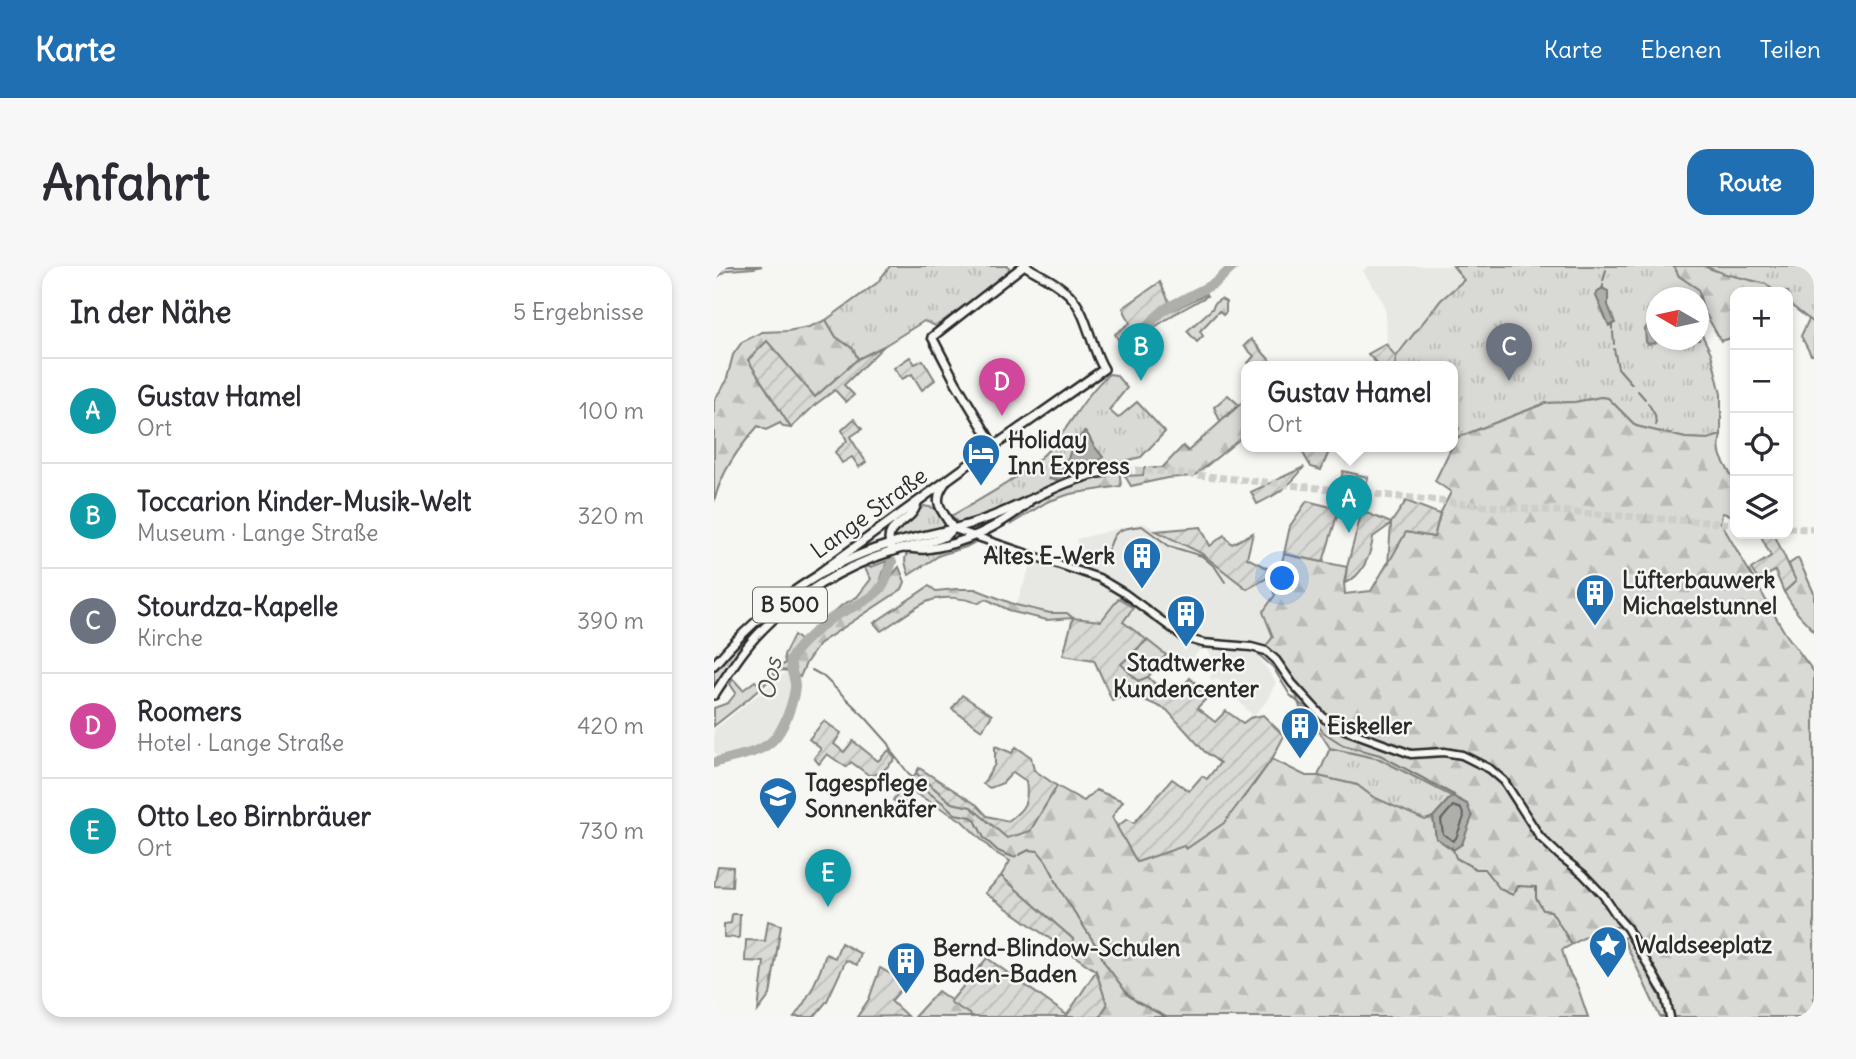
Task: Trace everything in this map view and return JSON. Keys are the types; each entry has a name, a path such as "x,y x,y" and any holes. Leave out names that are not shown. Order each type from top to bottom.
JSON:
{"main road":[{"path":"994,446 932,337 1025,266"},
{"name":"Lange Straße","path":"814,579 826,567 1104,369 1076,303 1066,290 1025,266"},
{"name":"B 500","path":"953,529 990,518 1077,479 1104,472"},
{"name":"Lange Straße","path":"948,480 940,492 939,508 953,529"},
{"name":"B 500","path":"975,536 1020,510 1034,498"},
{"path":"891,548 888,538 890,533 913,513 917,502 929,503 939,508"},
{"name":"Lange Straße","path":"905,548 941,539 953,529"},
{"name":"Lange Straße","path":"714,665 757,620 814,579 859,555 953,529"},
{"name":"Lange Straße","path":"714,695 748,645 766,625 782,611 837,575 891,548 933,548 975,536"}],"street":[{"path":"953,529 1099,578 1191,640 1266,651 1325,719 1345,730 1411,754 1444,751 1462,755 1490,769 1504,781 1540,837 1588,878 1608,901 1660,986 1670,1017"}],"shaded area":[{"path":"1368,266 1452,266 1464,280 1441,300 1396,356 1387,344 1386,314 1382,300 1363,271"},
{"path":"1143,523 1201,553 1247,589 1267,578 1275,595 1263,612 1273,637 1258,656 1276,682 1266,702 1253,716 1220,681 1213,681 1209,677 1219,668 1207,649 1200,650 1183,669 1122,621 1120,598 1101,621 1073,618 1067,613 1050,613 1016,605 1034,556 1084,571 1076,539"},
{"path":"785,673 789,673 790,698 786,715 775,736 763,745 717,756 714,751 714,730"}],"green space":[{"path":"714,266 762,266 728,270 714,279"},
{"path":"890,266 1009,267 1008,274 936,326 924,321 858,359 853,349 836,337 826,320 877,283"},
{"path":"1453,266 1674,266 1679,276 1696,287 1646,287 1646,350 1709,349 1721,394 1721,435 1708,439 1685,438 1636,426 1608,398 1601,397 1575,402 1546,403 1458,437 1458,361 1396,361 1404,346 1441,300 1464,280"},
{"path":"1674,266 1703,266 1769,287 1730,287 1730,338 1721,341 1709,320 1709,287 1695,287 1679,276"},
{"path":"1703,266 1814,266 1814,323 1793,307 1793,287 1769,287"},
{"path":"1160,282 1173,310 1206,294 1207,296 1123,348 1115,334 1130,323 1123,308"},
{"path":"1221,299 1226,302 1226,312 1223,315 1219,311 1200,331 1203,336 1197,342 1187,331"},
{"path":"1809,319 1814,323 1814,355 1811,355 1801,336"},
{"path":"826,320 836,337 853,349 858,359 815,397 767,342 748,360 791,428 780,423 766,430 758,426 731,461 714,502 714,400 726,382 733,355 742,342 762,332 809,327"},
{"path":"1251,339 1271,361 1250,361 1254,356 1244,346"},
{"path":"767,341 815,397 858,359 884,346 844,385 854,395 846,402 835,390 791,428 748,360"},
{"path":"1386,344 1396,357 1396,361 1374,361 1368,354"},
{"path":"910,357 915,364 923,360 935,380 922,390 912,374 902,379 894,368"},
{"path":"1109,374 1116,375 1127,388 1109,410 1118,418 1137,402 1165,432 1141,457 1120,462 1119,467 1072,478 1001,510 959,524 951,516 1005,484 1043,455 1093,390"},
{"path":"1228,395 1239,405 1220,421 1214,407"},
{"path":"1608,398 1636,426 1685,438 1708,439 1721,435 1721,455 1730,474 1730,515 1722,513 1721,523 1785,633 1814,672 1814,1017 1674,1017 1669,992 1631,927 1607,927 1562,950 1588,1017 1099,1017 1107,1005 1096,971 1076,957 1073,939 1001,876 1010,861 994,852 961,820 913,792 917,786 911,780 916,773 952,803 971,807 1007,838 1030,831 1057,786 1084,801 1096,790 1123,801 1112,817 1137,862 1184,845 1186,848 1247,794 1272,759 1306,776 1357,785 1373,797 1425,820 1433,817 1436,838 1467,804 1380,759 1330,748 1302,714 1292,682 1282,663 1264,648 1273,637 1263,612 1275,595 1267,578 1279,574 1284,554 1347,567 1345,594 1371,591 1406,532 1434,537 1440,514 1451,492 1435,481 1449,452 1458,452 1458,437 1546,403"},
{"path":"1241,403 1241,438 1194,476 1167,478 1131,486 1125,476 1143,475 1144,468 1162,468 1183,446 1188,451"},
{"path":"854,419 862,429 850,437 866,462 859,467 852,457 842,463 835,452 847,441 842,430"},
{"path":"1302,452 1329,452 1321,470 1311,467"},
{"path":"1119,467 1121,486 1070,494 1047,502 1011,524 1013,516 1046,497 1080,482 1104,476 1104,469"},
{"path":"1304,467 1283,489 1257,504 1251,492"},
{"path":"1343,471 1368,477 1363,499 1337,494"},
{"path":"1307,501 1339,509 1323,562 1284,554 1290,526"},
{"path":"1406,501 1440,514 1434,537 1406,532 1388,564 1391,524 1373,537 1365,564 1357,575 1345,583 1362,511 1391,523"},
{"path":"924,506 934,508 946,526 945,529 893,541 892,533"},
{"path":"1201,527 1210,546 1224,535 1232,544 1253,533 1247,558 1279,574 1247,589 1201,553 1156,531"},
{"path":"1762,539 1776,539 1796,581 1784,592 1775,571 1758,580 1751,569 1771,556"},
{"path":"977,541 940,555 909,575 905,559 909,551"},
{"path":"883,548 884,550 839,570 777,612 747,641 717,685 714,683 714,671 733,650 791,599 834,572"},
{"path":"1798,558 1814,593 1814,631 1798,614 1784,592 1795,582 1789,564"},
{"path":"887,561 881,579 887,581 899,567 905,582 902,589 820,643 800,677 781,670 714,726 714,708 728,703 736,693 730,684 733,679 743,690 755,681 760,685 785,663 784,655 794,635 801,641 842,605 857,597 871,579 864,567"},
{"path":"929,586 936,591 975,589 1016,605 1050,613 1067,613 1073,618 1047,620 1013,612 986,599 979,603 947,598 924,603 881,631 874,623"},
{"path":"1119,598 1133,608 1123,622 1147,640 1121,664 1138,681 1148,677 1166,694 1180,690 1190,678 1209,696 1197,708 1215,722 1226,711 1243,723 1263,715 1284,736 1272,759 1224,823 1186,849 1184,846 1137,862 1117,827 1127,819 1134,823 1172,779 1189,791 1202,776 1207,779 1220,763 1204,751 1167,710 1129,693 1112,700 1094,660 1063,655 1073,618 1101,621"},
{"path":"1147,640 1166,655 1148,677 1139,681 1120,665"},
{"path":"962,695 992,715 982,730 952,709"},
{"path":"824,721 841,733 834,744 844,752 853,741 878,761 889,750 895,759 882,772 870,776 851,762 846,767 827,754 819,764 814,758 821,749 809,739"},
{"path":"995,746 1012,753 1016,747 1031,757 1034,770 1057,786 1030,831 1007,838 971,807 952,803 916,773 919,768 977,805 987,816 1008,821 1024,804 1027,794 1026,781 1013,772 1003,783 990,788 983,784 995,764"},
{"path":"1330,748 1380,759 1452,796 1433,817 1425,821 1373,797 1357,785 1318,776"},
{"path":"908,779 916,784 901,806 893,800"},
{"path":"718,866 733,867 732,887 714,886"},
{"path":"1001,876 1073,939 1076,957 985,893"},
{"path":"732,914 740,914 739,938 724,937 724,924 731,923"},
{"path":"768,921 781,925 770,995 758,1011 764,962 745,961 746,940 765,941"},
{"path":"1628,936 1660,996 1666,1017 1660,1017 1623,938"},
{"path":"841,943 861,954 857,965 846,960 827,1001 814,1017 794,1017 813,987 826,954 835,958"},
{"path":"987,958 1067,1015 1096,971 1107,1005 1099,1017 974,1017 950,1002"},
{"path":"905,966 915,974 891,1001 907,1016 857,1017 869,999 880,968 896,977"},
{"path":"938,991 974,1017 914,1017"}],"water":[{"path":"1602,288 1608,291 1608,305 1615,323 1609,326 1596,296"},
{"path":"1084,432 1103,457 1082,466 1071,464 1070,473 1066,477 1049,479 1062,461 1068,459 1072,446"},
{"path":"1452,796 1467,804 1472,817 1462,844 1453,850 1436,838 1433,817"}],"waterway":[{"name":"Oos","path":"1141,334 1165,309 1215,283 1234,266"},
{"path":"1603,281 1606,270"},
{"path":"1613,332 1614,344"},
{"path":"1614,349 1618,368 1632,384"},
{"path":"1638,391 1645,399"},
{"path":"1648,403 1655,415 1656,425"},
{"path":"1108,550 1118,532 1142,526 1169,546 1202,556 1215,567 1225,582"},
{"name":"Oos","path":"714,763 760,749 777,735 788,715 794,692 791,663 793,655 832,618 877,592 884,584 892,562"},
{"path":"1258,654 1273,667 1290,695 1307,710 1323,732 1343,745 1380,755 1454,795 1453,798"},
{"path":"812,670 823,676 865,717 889,744 894,755 917,784 955,814 975,820 984,838 998,851 1016,856"},
{"path":"1452,847 1456,858 1476,869 1484,869 1500,889 1513,895 1518,886 1536,887 1536,898 1543,910 1551,911 1571,943"},
{"path":"1019,855 1029,850 1038,851 1054,876"},
{"path":"1055,879 1104,962 1128,995 1166,1017"}],"tunnel":[{"path":"1104,472 1169,472 1486,506 1730,524"},
{"path":"1793,528 1814,529"}],"place":[{"name":"Toccarion Kinder-Musik-Welt","path":"1141,381"},
{"name":"Stourdza-Kapelle","path":"1509,381"},
{"name":"Roomers","path":"1002,416"},
{"name":"Holiday Inn Express","path":"981,487"},
{"name":"Gustav Hamel","path":"1349,533"},
{"name":"Altes E-Werk","path":"1142,590"},
{"name":"Lüfterbauwerk Michaelstunnel","path":"1595,627"},
{"name":"Stadtwerke Kundencenter","path":"1186,648"},
{"name":"Eiskeller","path":"1300,760"},
{"name":"Tagespflege Sonnenkäfer","path":"778,830"},
{"name":"Otto Leo Birnbräuer","path":"828,907"},
{"name":"Waldseeplatz","path":"1608,979"},
{"name":"Bernd-Blindow-Schulen Baden-Baden","path":"906,995"}]}
